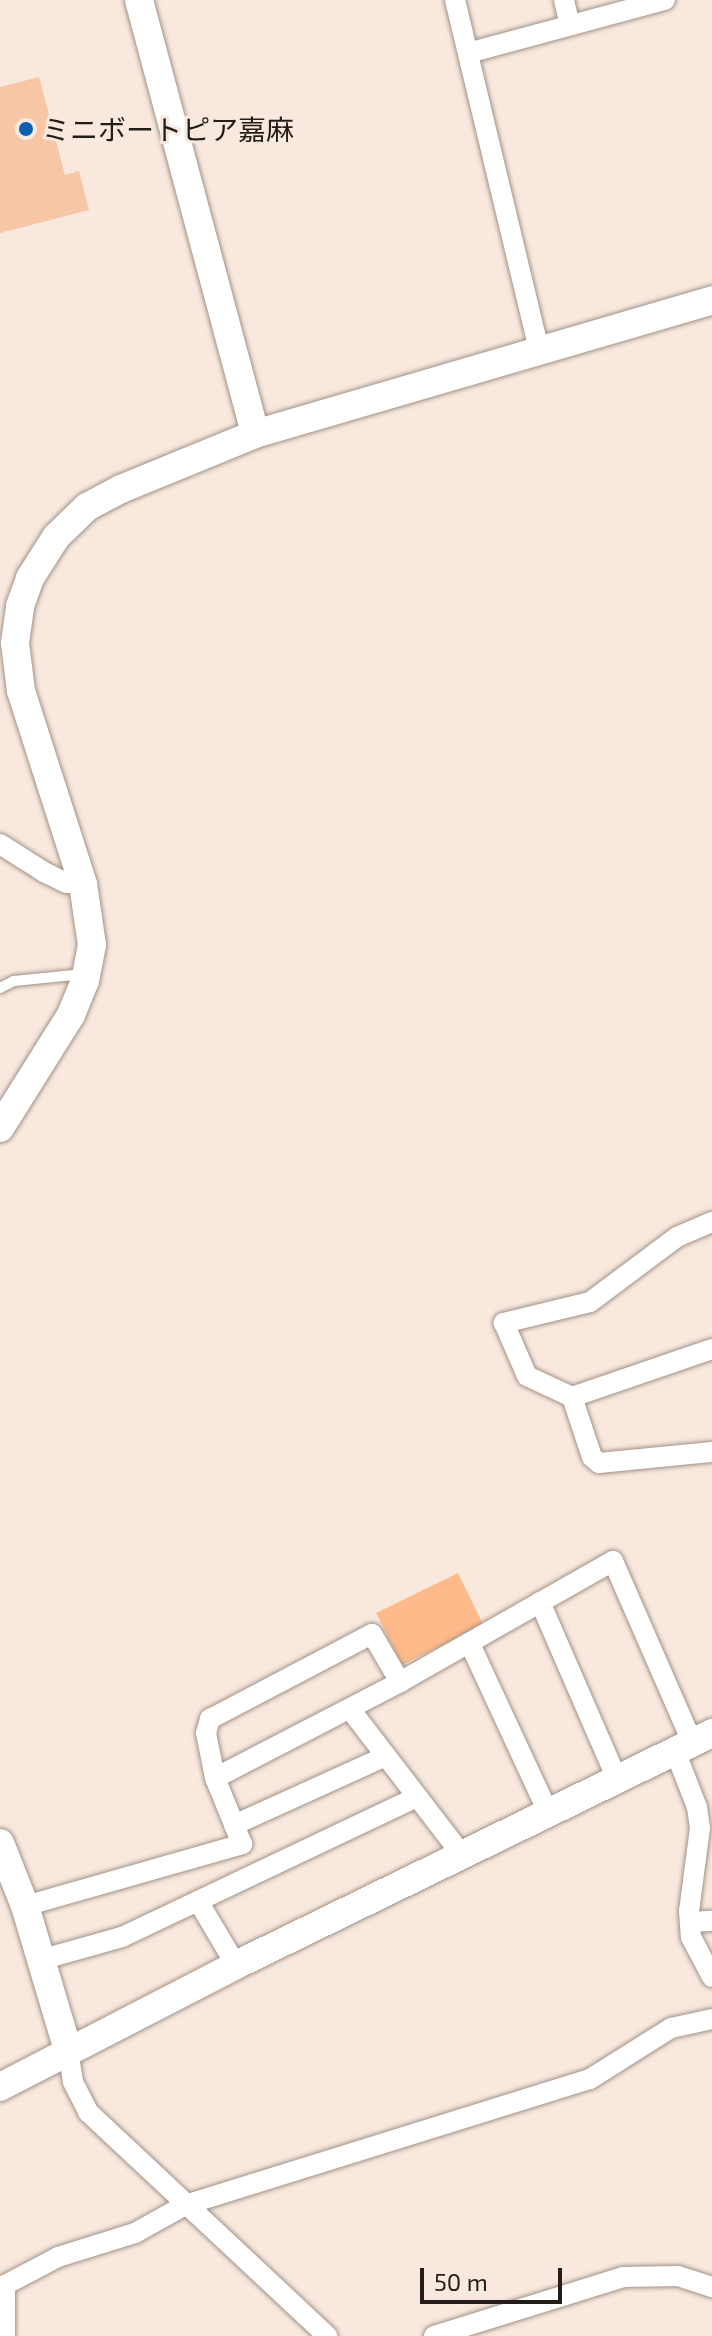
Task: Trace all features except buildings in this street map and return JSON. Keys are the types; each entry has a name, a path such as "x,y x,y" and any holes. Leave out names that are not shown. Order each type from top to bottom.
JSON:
{"street":[{"path":"139,0 255,434"},
{"path":"455,0 539,350"},
{"path":"564,0 570,25"},
{"path":"468,53 665,0"},
{"path":"0,1128 71,1015 86,974 92,945 83,884 21,691 15,643 20,606 30,578 56,537 87,507 255,434 712,300"},
{"path":"0,844 44,872 67,883 83,884"},
{"path":"712,1222 677,1237 590,1302 504,1323 527,1376 572,1397 712,1349"},
{"path":"572,1397 592,1457 599,1463 712,1452"},
{"path":"215,1778 470,1644 613,1561 693,1742 697,1807 704,1851 690,1922 691,1937 712,1977"},
{"path":"540,1602 617,1779"},
{"path":"257,1873 215,1778 206,1733 210,1719 372,1634 400,1682"},
{"path":"470,1644 548,1812"},
{"path":"350,1709 462,1855"},
{"path":"0,2087 236,1965 693,1742"},
{"path":"25,1906 238,1834 386,1756"},
{"path":"40,1960 122,1937 417,1797"},
{"path":"0,1843 25,1906 68,2050 73,2082 88,2112 327,2336"},
{"path":"198,1901 236,1965"},
{"path":"690,1922 712,1921"},
{"path":"5,2336 5,2285 58,2257 135,2233 185,2205 590,2079 671,2028 712,2019"},
{"path":"434,2336 623,2277 678,2276 712,2287"}],"lane":[{"path":"0,988 14,981 86,974"}],"shaded area":[{"path":"458,1573 483,1625 402,1665 376,1613"}],"place":[{"name":"ミニボートピア嘉麻","path":"26,129"}]}
